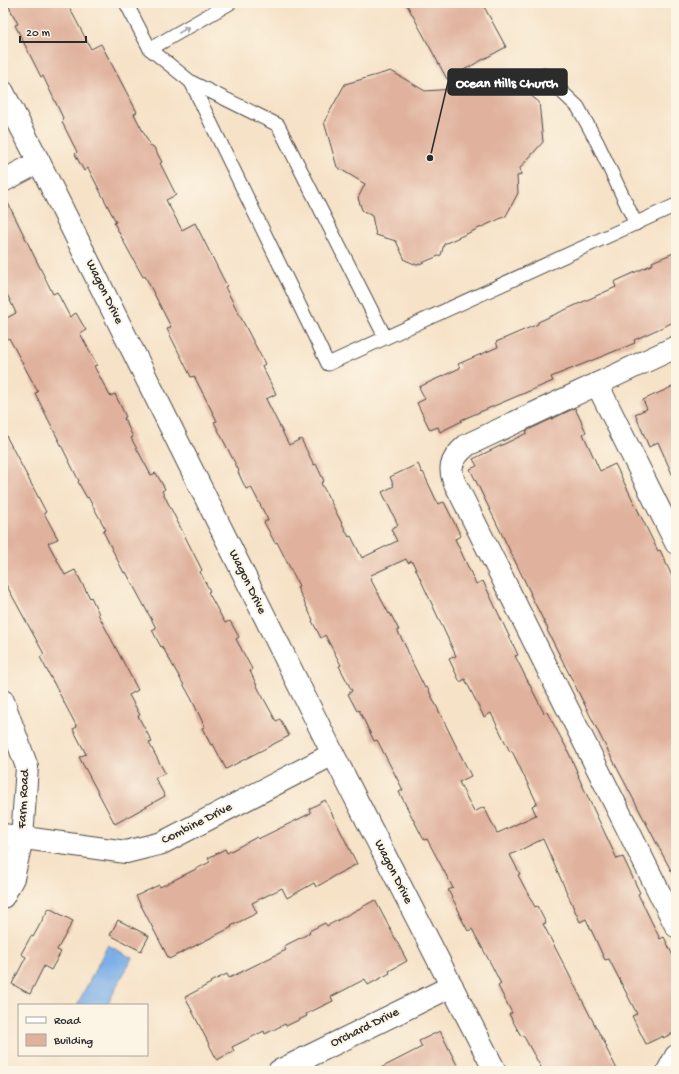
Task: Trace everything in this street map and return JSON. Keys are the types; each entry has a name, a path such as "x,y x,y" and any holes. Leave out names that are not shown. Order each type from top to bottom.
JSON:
{"street":[{"name":"Wagon Drive","path":"3,92 40,162 332,754 495,1071"},
{"path":"3,181 40,162"},
{"path":"676,347 467,445 458,453 451,464 452,480 459,491 676,926"},
{"path":"597,384 675,539"},
{"name":"Farm Road","path":"3,701 27,767 12,836 13,878 3,897"},
{"name":"Combine Drive","path":"12,836 126,852 162,843 332,754"},
{"name":"Orchard Drive","path":"279,1071 452,986"},
{"path":"668,1071 676,1056"}],"lane":[{"path":"126,3 150,49 191,82 278,125 385,337"},
{"path":"150,49 230,3"},
{"path":"544,75 578,107 597,142 636,224"},
{"path":"191,82 328,364 676,205"}],"water":[{"path":"108,945 132,958 108,1004 78,1004"}],"building":[{"path":"7,3 67,3 91,49 101,44 137,112 134,114 151,147 153,146 162,162 160,163 176,195 166,200 182,230 195,223 227,286 225,287 265,364 262,366 276,394 266,399 289,445 301,439 324,481 321,483 349,537 351,536 362,558 397,541 391,529 398,525 382,492 394,486 390,477 418,464 438,504 444,502 461,536 455,539 476,584 483,581 518,655 515,656 544,713 547,712 567,749 617,859 623,857 640,893 638,894 660,939 664,937 676,962 676,1032 646,1044 632,1016 637,1014 609,959 605,960 586,919 580,922 543,839 510,855 520,874 518,875 535,907 537,906 546,923 543,924 618,1071 543,1071 523,1035 521,1036 509,1014 512,1013 498,986 501,984 472,929 468,931 459,914 460,913 448,890 453,888 427,839 424,840 399,792 403,790 377,740 374,741 359,710 357,711 348,694 352,691 339,666 341,665 325,635 321,638 312,621 313,620 297,587 299,586 277,542 275,543 264,522 268,520 251,487 246,489 238,472 239,471 214,422 217,421 194,376 191,377 167,329 171,327 145,276 143,277 114,223 116,222 88,168 84,171 75,154 77,152 62,122 64,120 43,76 41,77 15,25 18,24","holes":["406,559 408,563 412,561 456,656 449,659 460,682 465,679 484,717 491,713 510,752 512,751 537,803 532,806 536,815 500,832 497,833 484,807 474,812 459,782 471,776 427,687 425,688 407,652 408,651 397,630 399,630 370,578 372,578 371,575"]},
{"path":"406,3 482,3 506,47 447,79"},
{"path":"391,71 425,91 508,85 516,92 520,87 539,102 543,142 520,168 521,175 517,176 518,193 506,216 444,244 441,255 417,265 405,260 396,241 376,235 372,216 362,210 358,198 365,184 337,167 324,122 345,84"},
{"path":"3,193 53,294 57,292 70,317 76,313 86,330 80,333 97,365 94,366 110,396 115,394 126,417 124,418 133,437 131,438 151,475 156,473 165,489 162,491 202,570 200,572 210,591 208,592 225,623 230,621 239,637 236,639 252,669 250,671 259,690 276,721 280,719 289,736 226,769 213,744 211,745 202,728 205,727 191,698 152,630 156,628 126,572 124,573 103,531 106,530 78,482 79,481 35,393 38,392 9,338 3,341 3,320 16,313 3,286"},
{"path":"676,252 676,321 634,340 635,343 551,377 553,381 461,420 462,421 440,432 438,427 430,430 417,403 425,399 419,387 460,368 458,364 498,347 496,342 616,287 614,282 653,264 652,262"},
{"path":"676,385 676,483 658,442 649,447 635,414 647,409 643,400"},
{"path":"575,408 586,432 583,434 600,471 615,464 658,551 660,550 676,585 676,880 606,747 547,630 548,629 470,469 477,466 473,459 527,433 526,431"},
{"path":"3,430 46,512 44,513 58,539 48,543 65,575 75,570 90,598 91,597 98,614 138,690 129,695 152,742 149,743 165,773 155,778 165,796 115,824 79,757 86,754 73,729 77,727 40,657 44,654 3,579"},
{"path":"325,800 357,864 316,887 314,883 287,898 282,888 252,903 257,913 169,959 136,896 159,885 160,887 210,862 208,858 225,849 227,853 257,837 258,839 311,813 309,809"},
{"path":"375,900 407,961 389,971 390,973 368,985 365,979 331,997 333,1001 306,1014 307,1016 286,1026 285,1024 265,1034 264,1031 232,1047 234,1051 217,1060 185,997 227,974 229,978 286,950 284,946 310,933 309,931 325,923 327,926"},
{"path":"49,908 73,921 57,950 61,952 51,970 44,966 30,994 12,984 26,957 21,954 31,936 33,937"},
{"path":"118,920 149,936 141,951 110,935"},
{"path":"440,1031 460,1071 375,1071 422,1047 419,1041"}],"place":[{"name":"Ocean Hills Church","path":"430,158"}]}
